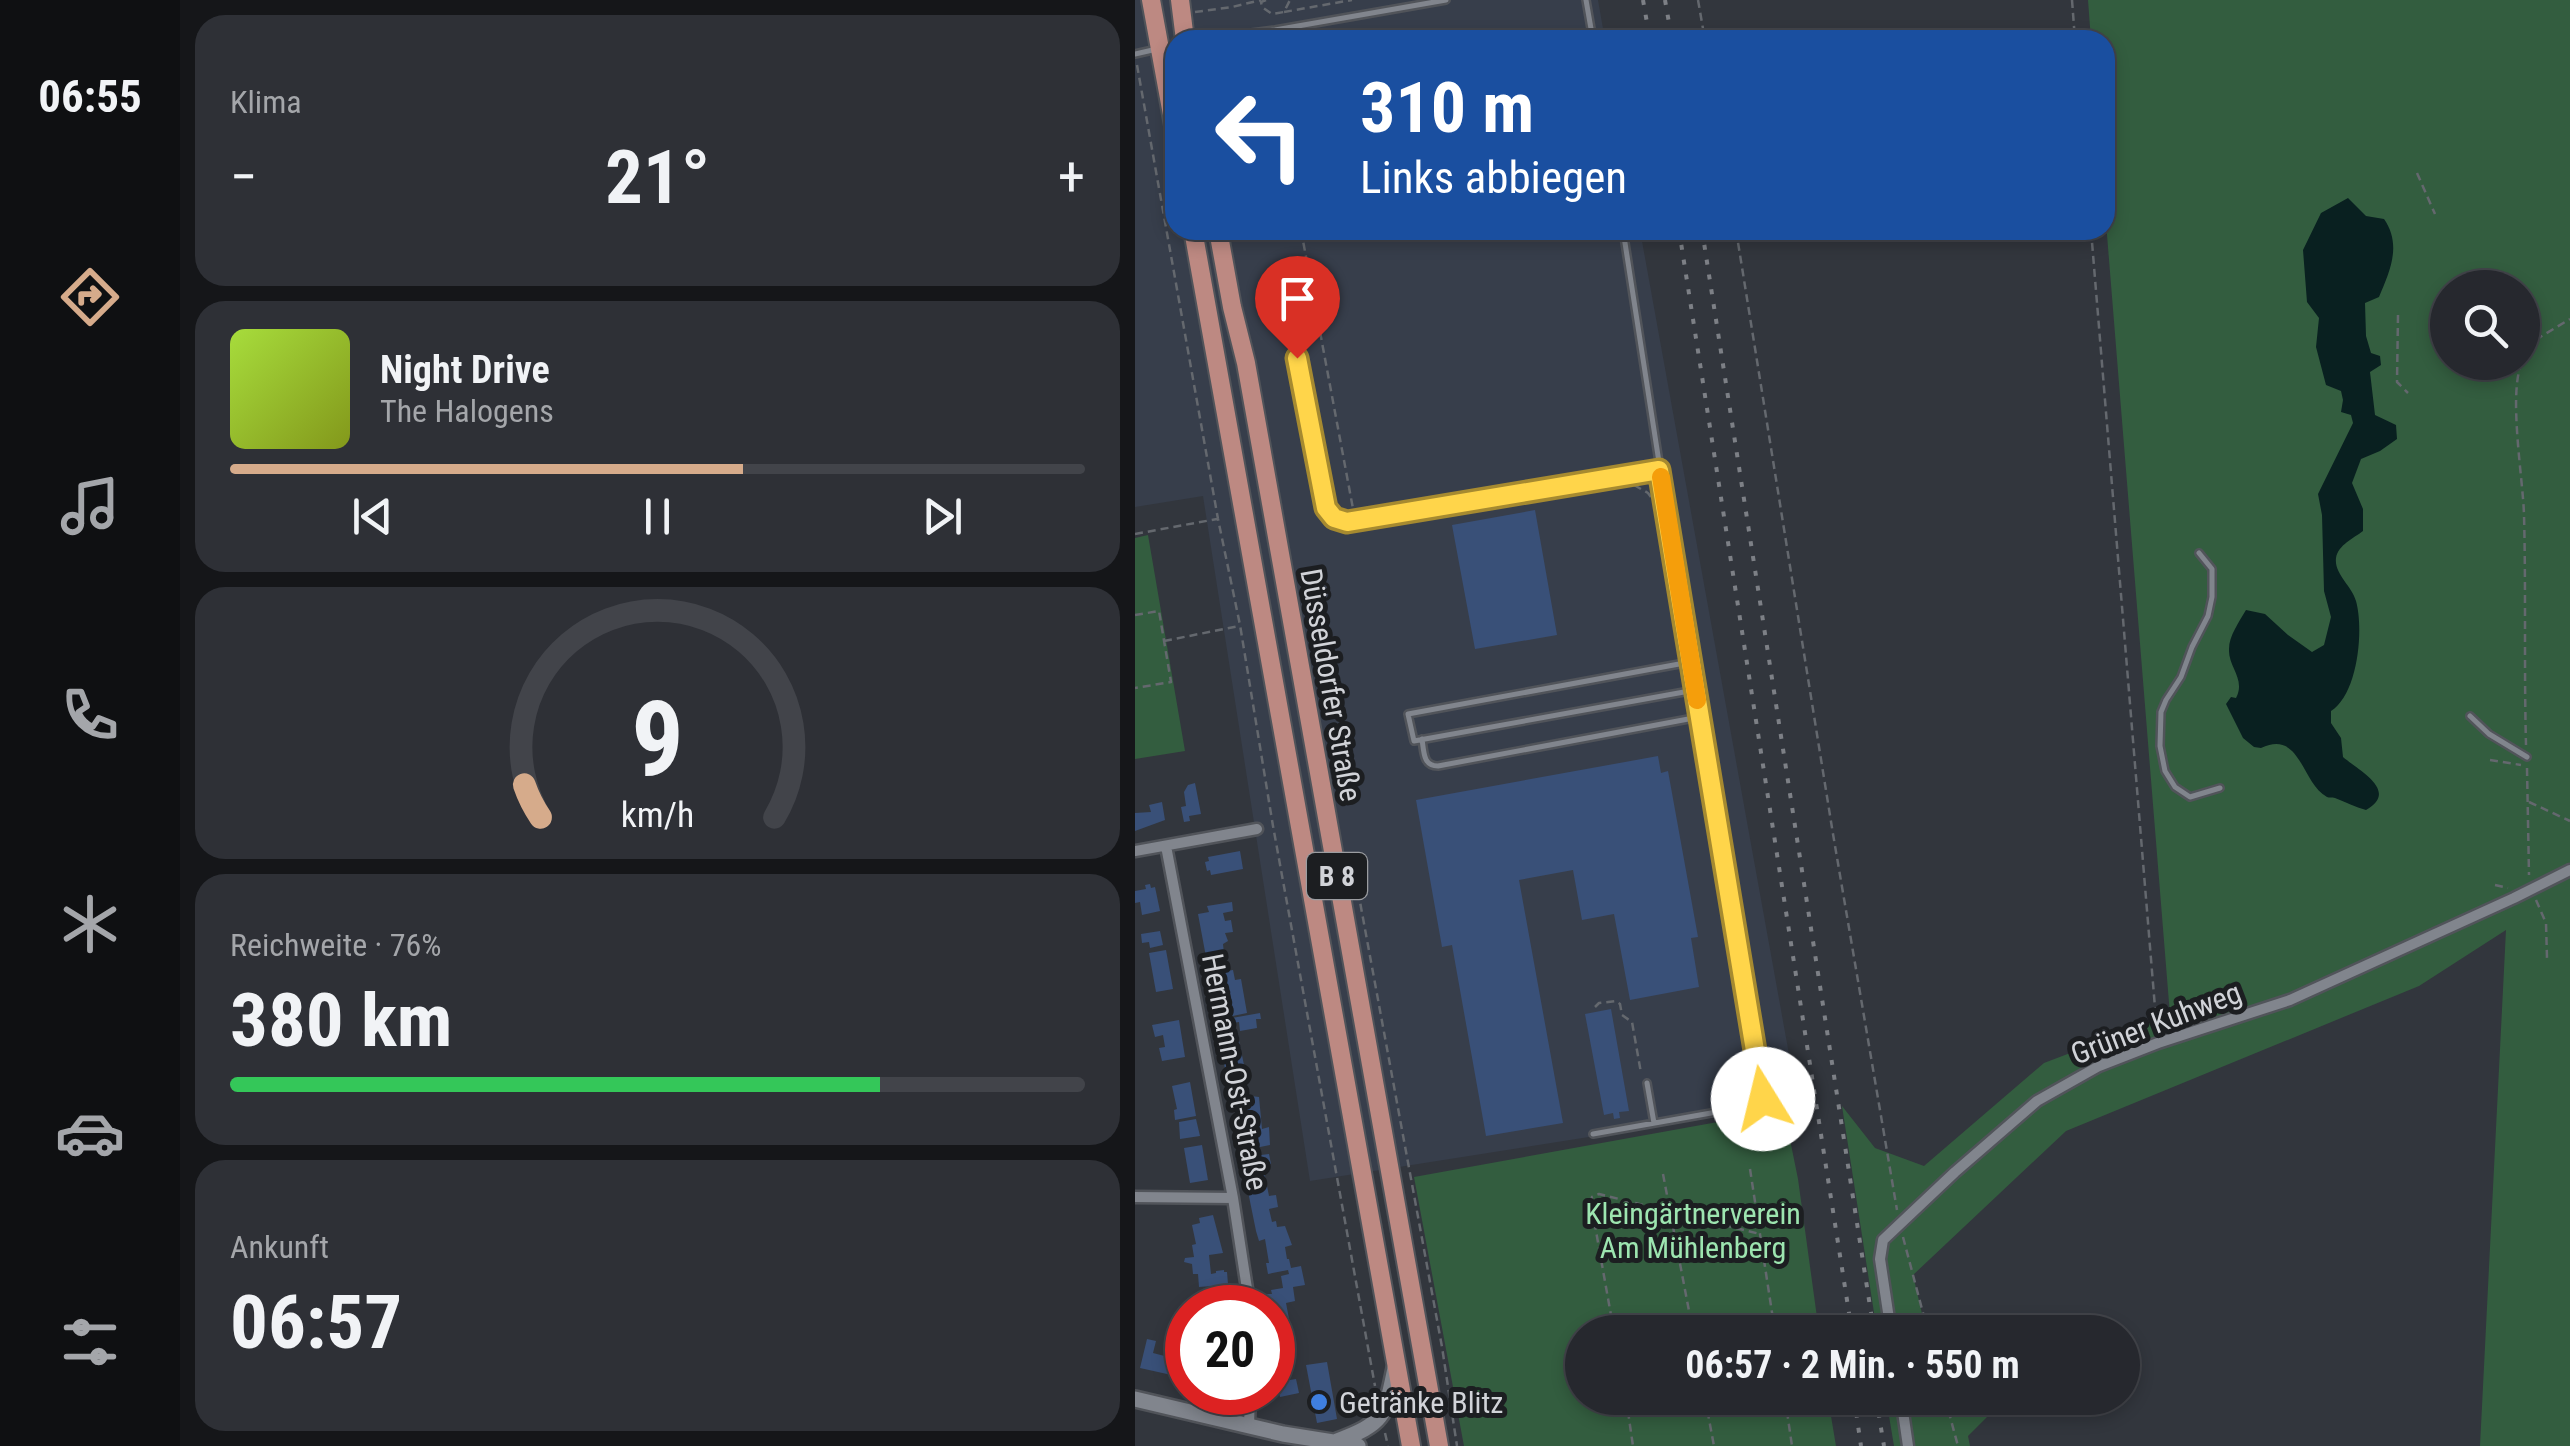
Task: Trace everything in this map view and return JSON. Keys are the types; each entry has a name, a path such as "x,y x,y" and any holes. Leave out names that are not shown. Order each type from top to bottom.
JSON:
{"main road":[{"path":"1151,0 1165,41"},
{"name":"Düsseldorfer Straße","path":"1195,240 1411,1446"},
{"name":"Düsseldorfer Straße","path":"1220,240 1246,363 1439,1446"}],"street":[{"path":"1135,850 1257,829"},
{"name":"Hermann-Ost-Straße","path":"1166,846 1246,1285"},
{"name":"Grüner Kuhweg","path":"1889,1315 1880,1250 1883,1240 2037,1101 2099,1066 2290,1000 2570,870"},
{"path":"1135,1197 1233,1198"},
{"path":"1334,1442 1365,1430 1381,1417 1396,1362"},
{"path":"1135,1400 1249,1426 1283,1440 1359,1446"},
{"path":"1249,1415 1249,1426"},
{"path":"1903,1415 1908,1446"}],"lane":[{"path":"1275,30 1446,0"},
{"path":"1586,0 1591,30"},
{"path":"1135,55 1165,48"},
{"path":"1593,1134 1755,1105 1763,1099 1689,662 1624,240"},
{"path":"1283,284 1326,508 1334,518 1355,521 1659,470"},
{"path":"2199,553 2212,569 2213,598 2181,677 2165,700 2160,746 2165,771 2175,787 2189,797 2221,788"},
{"path":"1689,662 1408,714 1414,741 1695,690"},
{"path":"2470,716 2489,734 2527,758"},
{"path":"1421,740 1426,762 1438,766 1699,717"},
{"path":"1647,1083 1654,1123"}],"path":[{"path":"1284,12 1289,0"},
{"path":"1187,6 1263,1 1262,7 1272,14 1351,0"},
{"path":"1698,0 1703,30"},
{"path":"2071,0 2074,30"},
{"path":"1135,55 1165,214"},
{"path":"2417,173 2435,214"},
{"path":"1170,240 1388,1446"},
{"path":"1303,240 1355,521"},
{"path":"1738,240 1899,1222 1924,1315"},
{"path":"2092,240 2158,1043"},
{"path":"2398,314 2397,382 2408,394"},
{"path":"2540,337 2570,319"},
{"path":"2517,380 2524,512 2527,758"},
{"path":"1629,484 1649,493 1659,508"},
{"path":"1135,534 1218,519"},
{"path":"1135,615 1159,611 1171,682 1135,688"},
{"path":"1165,641 1240,626"},
{"path":"2490,760 2527,766 2529,890 2547,922 2547,958"},
{"path":"2528,801 2570,821"},
{"path":"1595,1007 1616,1000 1620,1004 1622,1015 1632,1022 1647,1083"},
{"path":"1750,1169 1772,1315"},
{"path":"1663,1174 1690,1315"},
{"path":"1611,1315 1593,1197 1599,1194 1760,1234"},
{"path":"1628,1415 1633,1446"},
{"path":"1708,1415 1714,1446"},
{"path":"1787,1415 1792,1446"},
{"path":"1950,1415 1959,1446"}],"shaded area":[{"path":"1135,0 1598,0 1603,30 1165,30 1165,240 1642,240 1798,1104 1310,1181 1203,496 1135,507"},
{"path":"2348,198 2366,216 2384,219 2393,248 2379,297 2365,303 2366,336 2371,353 2380,356 2381,365 2370,372 2375,415 2396,425 2397,439 2361,459 2352,483 2363,509 2363,531 2343,546 2336,558 2356,601 2359,644 2353,676 2340,703 2331,711 2331,723 2341,738 2343,757 2378,788 2379,796 2366,810 2318,790 2293,751 2285,746 2254,747 2243,738 2226,704 2239,691 2229,644 2246,610 2265,614 2312,652 2324,645 2331,617 2324,591 2318,494 2353,423 2351,415 2341,412 2341,391 2326,385 2316,347 2319,318 2307,302 2303,250 2321,213"}],"green space":[{"path":"2088,0 2570,0 2570,1446 2480,1446 2506,930 2419,986 2066,1131 1913,1275 1922,1315 1874,1315 1842,1106 1875,1148 1924,1166 2044,1063 2170,1015 2107,240 2115,240 2115,30 2090,30"},
{"path":"1148,535 1185,751 1135,759 1135,538"},
{"name":"Kleingärtnerverein Am Mühlenberg","path":"1784,1110 1817,1315 1565,1315 1565,1415 1831,1415 1836,1446 1464,1446 1414,1177"},
{"path":"1889,1415 1986,1415 1968,1436 1970,1446 1894,1446"}],"building":[{"path":"1535,510 1557,635 1475,649 1452,525"},
{"path":"1658,756 1661,773 1668,771 1698,937 1691,938 1699,987 1630,1000 1614,914 1582,920 1573,870 1519,880 1563,1123 1486,1136 1452,945 1442,947 1416,800"},
{"path":"1195,783 1201,814 1189,816 1190,821 1184,822 1184,792"},
{"path":"1162,802 1165,820 1135,831 1135,813 1151,812 1149,805"},
{"path":"1240,851 1243,869 1211,875 1207,871 1208,857"},
{"path":"1150,884 1155,887 1160,911 1142,915 1140,902 1135,903 1135,891"},
{"path":"1232,902 1233,911 1223,913 1225,921 1231,920 1233,932 1225,933 1228,941 1223,944 1224,954 1218,956 1221,972 1233,970 1235,980 1241,979 1247,1013 1223,1018 1215,972 1209,973 1198,914 1209,912 1207,906"},
{"path":"1160,931 1163,945 1150,948 1149,942 1142,943 1141,934"},
{"path":"1166,950 1173,989 1156,992 1149,953"},
{"path":"1611,1009 1629,1111 1619,1112 1620,1118 1614,1119 1613,1113 1604,1115 1585,1014"},
{"path":"1260,1013 1257,1028 1240,1031 1239,1022 1233,1023 1232,1018"},
{"path":"1179,1020 1185,1057 1162,1061 1159,1048 1165,1047 1163,1035 1155,1037 1152,1025"},
{"path":"1237,1031 1244,1065 1225,1069 1219,1034"},
{"path":"1190,1082 1196,1116 1175,1120 1172,1086"},
{"path":"1259,1097 1262,1129 1269,1127 1270,1145 1255,1148 1254,1142 1246,1144 1238,1101"},
{"path":"1196,1119 1200,1136 1180,1139 1179,1122"},
{"path":"1202,1145 1208,1180 1190,1183 1184,1148"},
{"path":"1252,1150 1253,1156 1269,1154 1271,1164 1263,1166 1269,1196 1276,1195 1278,1207 1269,1209 1272,1222 1276,1221 1277,1227 1285,1226 1292,1245 1285,1247 1287,1259 1291,1268 1301,1266 1305,1285 1282,1285 1281,1276 1289,1274 1288,1270 1268,1274 1265,1239 1259,1241 1256,1231 1240,1152"},
{"path":"1213,1215 1223,1253 1209,1255 1211,1274 1224,1270 1228,1285 1199,1285 1192,1264 1184,1262 1185,1258 1194,1257 1192,1225 1200,1223 1199,1218"},
{"path":"1147,1339 1156,1341 1153,1353 1165,1356 1165,1374 1140,1368"},
{"path":"1327,1362 1337,1419 1317,1423 1306,1365"}],"railway":[{"path":"1643,0 1648,30"},
{"path":"1665,0 1670,30"},
{"path":"1681,240 1849,1315"},
{"path":"1704,240 1871,1315"},
{"path":"1856,1415 1861,1446"},
{"path":"1879,1415 1884,1446"}],"slow traffic":[{"path":"1661,477 1697,700"}],"place":[{"name":"Getränke Blitz","path":"1319,1402"}],"route":[{"path":"1297,358 1326,508 1334,518 1347,522 1659,470 1763,1099"}]}
